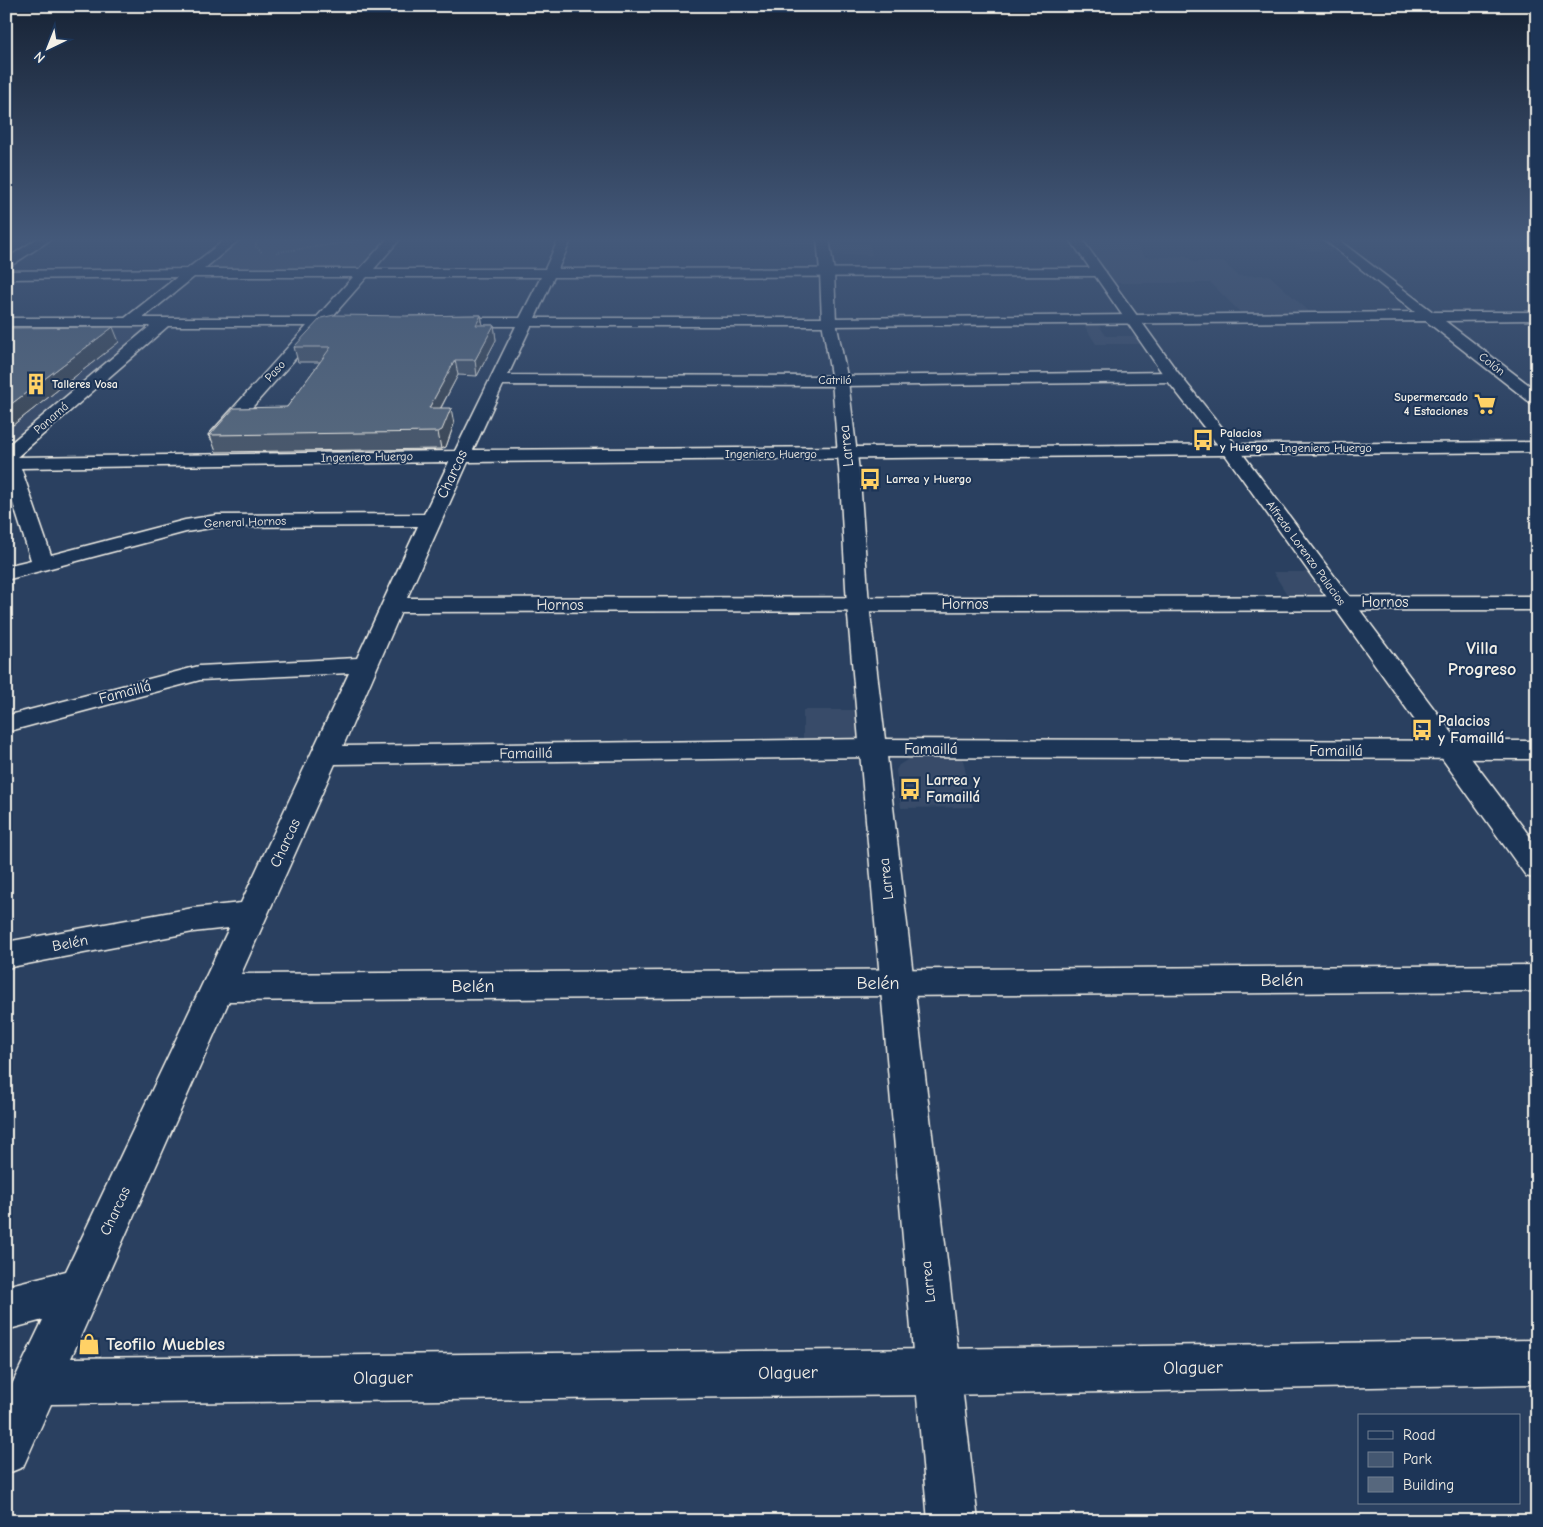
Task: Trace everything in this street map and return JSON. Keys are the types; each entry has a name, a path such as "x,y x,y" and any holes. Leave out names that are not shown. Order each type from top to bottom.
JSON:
{"street":[{"path":"130,321 145,309"},
{"name":"Paso","path":"196,460 331,309"},
{"name":"Charcas","path":"6,1450 460,456 531,309"},
{"name":"Larrea","path":"828,309 829,322 840,381 858,605 953,1521"},
{"name":"Alfredo Lorenzo Palacios","path":"1125,309 1173,377 1230,449 1453,751 1537,868"},
{"name":"Colón","path":"1421,309 1537,399"},
{"path":"436,322 829,322 1537,316"},
{"path":"6,322 368,322"},
{"name":"Panamá","path":"7,461 164,322"},
{"name":"Catriló","path":"496,380 840,381 1173,377"},
{"name":"Ingeniero Huergo","path":"7,461 1537,447"},
{"path":"7,461 43,563"},
{"name":"General Hornos","path":"6,573 184,526 217,520 431,520"},
{"name":"Hornos","path":"393,605 1537,603"},
{"name":"Famaillá","path":"6,724 199,673 366,665"},
{"name":"Famaillá","path":"325,755 873,748 1537,750"},
{"name":"Belén","path":"6,955 193,920 252,914"},
{"name":"Belén","path":"218,988 1537,978"},
{"path":"6,1308 79,1289"},
{"name":"Olaguer","path":"39,1381 937,1372 1537,1362"}],"shaded area":[{"path":"1237,309 1307,309 1312,314 1242,314"},
{"path":"1082,322 1097,322 1106,336 1139,336 1145,344 1096,344"},
{"path":"6,326 135,326 144,330 143,333 6,449"},
{"path":"1273,572 1310,572 1324,594 1320,596 1288,596"},
{"path":"803,710 860,710 861,737 858,740 803,741"},
{"path":"962,755 973,807 901,808 896,770 899,765 913,756"}],"building":[{"path":"334,315 481,315 476,325 494,325 475,360 455,360 429,408 451,408 442,430 438,432 210,435 234,408 287,407 331,347 294,347 321,318"},
{"path":"113,327 6,408 6,328"}],"place":[{"name":"Talleres Vosa","path":"36,384"},
{"name":"Supermercado 4 Estaciones","path":"1485,404"},
{"name":"Palacios y Huergo","path":"1203,440"},
{"name":"Larrea y Huergo","path":"870,479"},
{"name":"Palacios y Famaillá","path":"1422,730"},
{"name":"Larrea y Famaillá","path":"910,789"},
{"name":"Teofilo Muebles","path":"89,1344"}],"district":[{"name":"Villa Progreso","path":"1482,658"}]}
